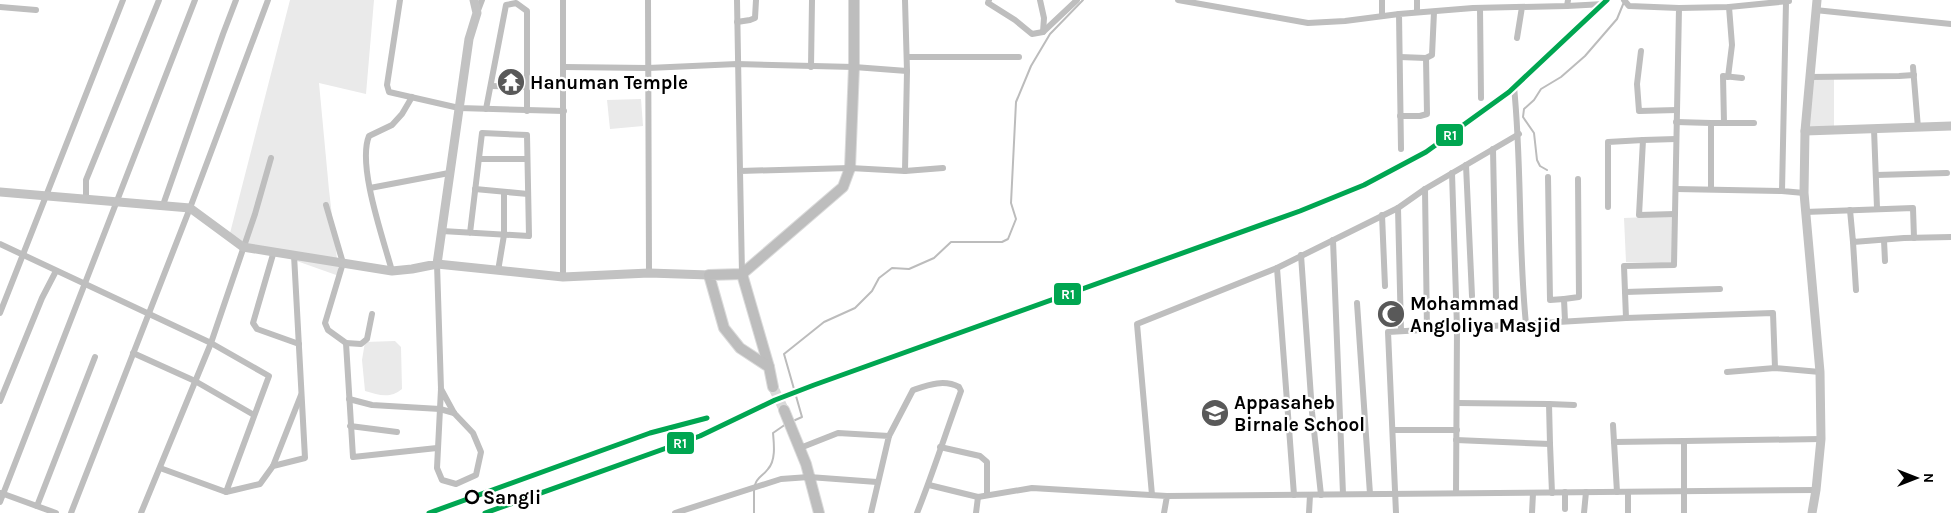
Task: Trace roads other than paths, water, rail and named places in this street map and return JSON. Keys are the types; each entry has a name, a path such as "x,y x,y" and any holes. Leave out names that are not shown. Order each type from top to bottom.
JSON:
{"main road":[{"path":"437,264 469,39 477,13 474,0"},
{"path":"0,192 190,208 243,247 392,271 412,270 437,264 563,277 649,273 742,274 843,187 850,168 854,67 854,0"},
{"path":"1812,513 1821,439 1820,372 1804,193 1805,131 1817,0"},
{"path":"1805,131 1951,126"},
{"path":"742,274 773,387"},
{"path":"710,275 724,328 740,348 769,367"},
{"path":"784,410 800,448 819,513"}],"street":[{"path":"0,313 123,0"},
{"path":"86,198 86,180 159,0"},
{"path":"0,502 86,285 116,201 195,0"},
{"path":"164,206 236,0"},
{"path":"71,513 190,208 268,0"},
{"path":"400,0 387,89 393,93 459,108 564,111"},
{"path":"477,13 482,0"},
{"path":"563,0 563,277"},
{"path":"648,0 649,273"},
{"path":"737,0 742,274"},
{"path":"737,22 756,18 756,0"},
{"path":"812,0 812,67"},
{"path":"904,171 905,0"},
{"path":"989,0 988,3 1015,20 1032,34 1044,32 1077,0"},
{"path":"1040,0 1044,18 1044,32"},
{"path":"1178,0 1308,23 1477,8 1568,3 1604,4"},
{"path":"1382,0 1382,16"},
{"path":"1417,0 1417,12"},
{"path":"1474,0 1477,8 1481,98"},
{"path":"1624,0 1629,6 1679,8 1788,1 1782,192"},
{"path":"486,109 506,5 516,1 527,11 527,111"},
{"path":"1728,77 1732,45 1729,6"},
{"path":"0,7 36,10"},
{"path":"1517,38 1522,7"},
{"path":"1626,318 1624,266 1674,265 1679,8"},
{"path":"1816,10 1951,24"},
{"path":"1400,56 1426,58 1432,55 1434,12"},
{"path":"1399,14 1401,150"},
{"path":"1641,51 1637,84 1638,110 1676,110"},
{"path":"906,57 1019,57"},
{"path":"1400,116 1427,114 1426,58"},
{"path":"564,67 648,68 738,64 854,67 906,71"},
{"path":"1809,77 1900,76 1913,71 1918,128"},
{"path":"1724,123 1723,76 1742,78"},
{"path":"491,86 526,87"},
{"path":"1514,88 1518,134 1522,288 1526,324"},
{"path":"392,271 366,171 367,142 370,136 392,125 402,114 412,97"},
{"path":"1676,122 1754,123"},
{"path":"1711,123 1711,189"},
{"path":"1874,129 1877,208"},
{"path":"442,231 528,236 527,135 482,133 470,232"},
{"path":"1152,495 1137,324 1277,268 1398,208 1425,189 1518,134"},
{"path":"1608,207 1608,142 1676,139"},
{"path":"1643,140 1639,215 1675,214"},
{"path":"1492,150 1496,299"},
{"path":"141,513 210,343 255,214 271,158"},
{"path":"479,159 527,159"},
{"path":"1466,165 1472,296"},
{"path":"740,171 850,168 904,171 943,168"},
{"path":"370,188 450,173"},
{"path":"1452,173 1457,328 1456,493"},
{"path":"1876,175 1947,173"},
{"path":"1548,176 1550,300 1579,297 1578,179"},
{"path":"475,189 528,194"},
{"path":"1425,189 1427,330"},
{"path":"1676,189 1804,193"},
{"path":"498,271 504,235 504,192"},
{"path":"326,205 343,263 325,323 333,335 346,343 361,344 368,339 372,314"},
{"path":"1398,208 1401,331"},
{"path":"1805,212 1913,208 1914,238"},
{"path":"1850,210 1856,290"},
{"path":"1382,215 1385,286"},
{"path":"1853,242 1951,237"},
{"path":"1333,240 1343,494"},
{"path":"1884,240 1885,261"},
{"path":"0,244 210,343 269,376 226,492"},
{"path":"274,251 254,323 256,329 299,344"},
{"path":"273,466 306,458 294,255"},
{"path":"1301,255 1312,412 1321,495"},
{"path":"437,264 441,389 437,468 442,480 456,484 476,475 480,452 473,433 454,413 441,389"},
{"path":"1277,268 1294,495"},
{"path":"0,401 42,298 56,271"},
{"path":"1626,292 1720,290"},
{"path":"1564,299 1566,322"},
{"path":"1358,303 1370,494"},
{"path":"1396,513 1388,332 1626,318 1773,313 1775,368"},
{"path":"346,343 353,457 437,448"},
{"path":"133,353 195,381 254,415"},
{"path":"37,506 95,357"},
{"path":"1727,372 1775,368 1820,372"},
{"path":"871,513 889,436 913,390 935,383 955,384 960,387 961,391 940,447 929,485 917,513"},
{"path":"160,468 226,492 260,484 273,466 302,392"},
{"path":"349,399 372,405 440,409 454,413"},
{"path":"1457,403 1574,405"},
{"path":"1549,404 1552,493"},
{"path":"1614,425 1617,492"},
{"path":"350,426 398,432"},
{"path":"1392,430 1457,430"},
{"path":"800,448 838,433 889,436"},
{"path":"1614,442 1821,439"},
{"path":"1456,440 1550,444"},
{"path":"1684,441 1684,513"},
{"path":"940,447 980,456 987,462 987,495"},
{"path":"675,513 781,479 809,477 877,482"},
{"path":"929,485 978,497 1032,488 1167,496 1816,490"},
{"path":"1565,492 1565,509"},
{"path":"1584,513 1586,492"},
{"path":"1628,492 1628,513"},
{"path":"2,493 56,513"},
{"path":"1532,513 1533,493"},
{"path":"1310,495 1310,513"},
{"path":"1164,513 1167,496"},
{"path":"976,513 978,497"}],"waterway":[{"path":"793,421 802,417 784,354 824,322 855,308 872,291 879,278 892,268 909,269 934,258 951,242 1002,242 1008,239 1016,219 1011,203 1016,102 1031,66 1050,34 1083,0"},
{"path":"1547,170 1540,166 1537,160 1534,133 1523,117 1524,109 1534,100 1541,89 1561,77 1585,56 1617,19 1624,2"},
{"path":"755,485 757,480 771,465 774,452 773,433 786,424"},
{"path":"754,490 754,513"}],"tunnel":[{"path":"773,387 784,410"}],"place":[{"name":"Hanuman Temple","path":"511,82"},
{"name":"Mohammad Angloliya Masjid","path":"1391,314"},
{"name":"Appasaheb Birnale School","path":"1215,413"},
{"name":"Sangli","path":"472,497"}]}
